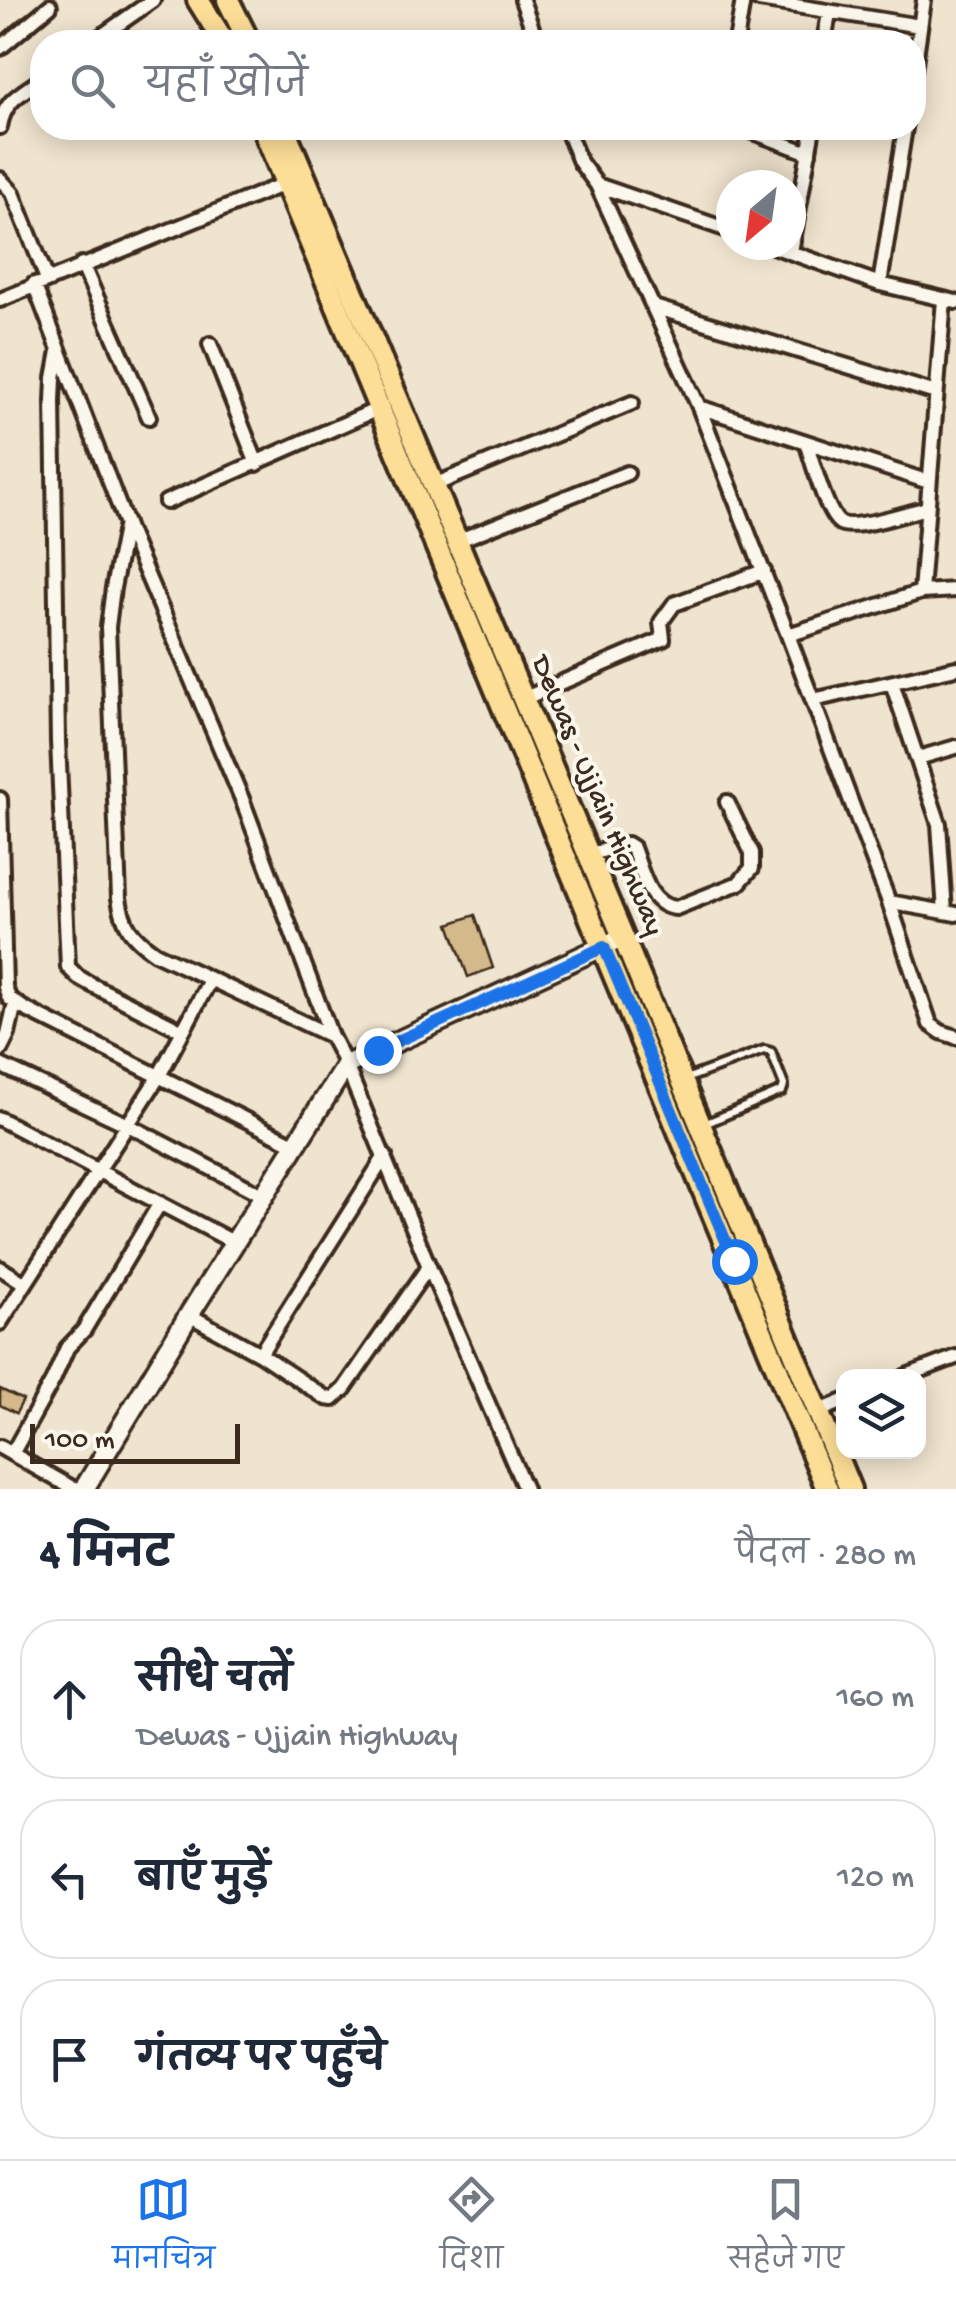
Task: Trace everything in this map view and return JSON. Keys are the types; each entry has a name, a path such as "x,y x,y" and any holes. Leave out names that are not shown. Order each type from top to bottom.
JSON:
{"main road":[{"path":"198,0 217,30"},
{"path":"228,0 243,30"},
{"name":"Dewas - Ujjain Highway","path":"270,140 294,180 434,485 588,855 614,942 828,1489"},
{"name":"Dewas - Ujjain Highway","path":"286,140 294,180 378,409 614,942 682,1081 850,1489"}],"street":[{"path":"110,30 153,0"},
{"path":"522,0 533,30"},
{"path":"738,30 743,0"},
{"path":"759,0 920,26"},
{"path":"919,30 924,0"},
{"path":"0,48 50,6"},
{"path":"826,30 828,13"},
{"path":"0,127 4,109 30,87"},
{"path":"571,140 580,162 598,185 699,407 813,700 930,1024 956,1037"},
{"path":"774,140 809,153"},
{"path":"806,170 811,140"},
{"path":"880,284 902,140"},
{"path":"0,179 13,193 59,349 126,522 242,799 331,1036 525,1489"},
{"path":"0,300 294,180"},
{"path":"598,185 716,226"},
{"path":"806,257 880,284 950,300 936,393 921,592"},
{"path":"82,264 149,418"},
{"path":"654,307 936,393"},
{"path":"210,344 257,464"},
{"path":"59,349 53,400 66,960 78,976 183,1031"},
{"path":"434,485 632,403"},
{"path":"699,407 930,482"},
{"path":"166,502 378,409"},
{"path":"806,442 831,512 840,522 854,525 927,508"},
{"path":"458,541 628,472"},
{"path":"126,522 108,627 121,916 128,929 155,953 331,1036"},
{"path":"522,700 663,639 661,622 674,604 764,572"},
{"path":"788,634 921,592 956,590"},
{"path":"813,700 956,668"},
{"path":"888,902 950,913 939,824 892,683"},
{"path":"918,758 956,747"},
{"path":"0,800 8,998 296,1145"},
{"path":"588,855 627,844 633,848 655,900 664,907 676,908 740,882 752,868 752,853 728,802"},
{"path":"84,1489 346,1065 614,942"},
{"path":"0,1322 128,1125 210,980"},
{"path":"0,1050 15,1004"},
{"path":"0,1065 128,1125 264,1196"},
{"path":"0,1119 235,1243"},
{"path":"260,1354 385,1156"},
{"path":"74,1489 6,1450 160,1203"},
{"path":"189,1315 260,1354 326,1398 334,1399 429,1266"},
{"path":"0,1268 24,1283"},
{"path":"924,1369 956,1357"},
{"path":"818,1412 836,1404"}],"lane":[{"path":"682,1081 764,1050 771,1052 784,1085 782,1092 701,1126"}],"building":[{"path":"475,915 493,968 468,977 449,924"},
{"path":"0,1389 23,1400 16,1413 0,1405"}],"route":[{"path":"378,1050 604,947 734,1261"}]}
